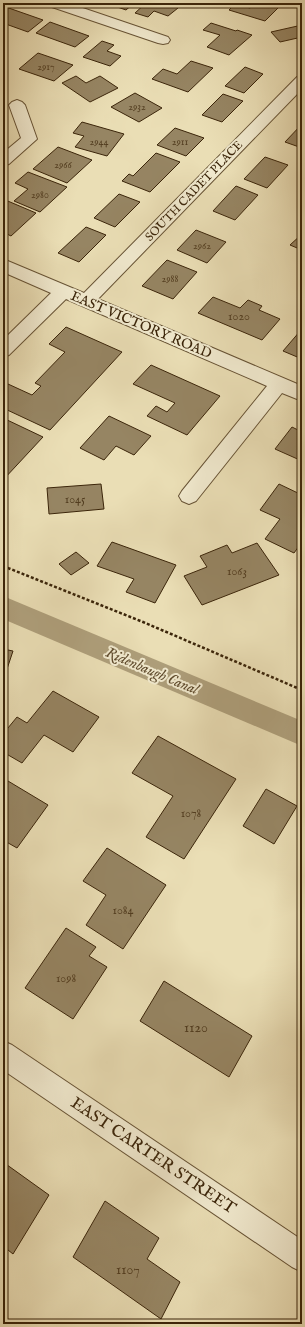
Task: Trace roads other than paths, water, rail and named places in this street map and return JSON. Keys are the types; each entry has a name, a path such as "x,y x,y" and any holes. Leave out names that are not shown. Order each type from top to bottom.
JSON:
{"street":[{"path":"54,3 163,40"},
{"name":"SOUTH CADET PLACE","path":"86,301 302,80"},
{"path":"3,161 29,139 17,105"},
{"name":"EAST VICTORY ROAD","path":"3,265 302,394"},
{"path":"3,351 63,291"},
{"path":"189,496 278,384"},
{"name":"EAST CARTER STREET","path":"3,1054 302,1258"}],"waterway":[{"name":"Ridenbaugh Canal","path":"3,607 302,734"}]}
